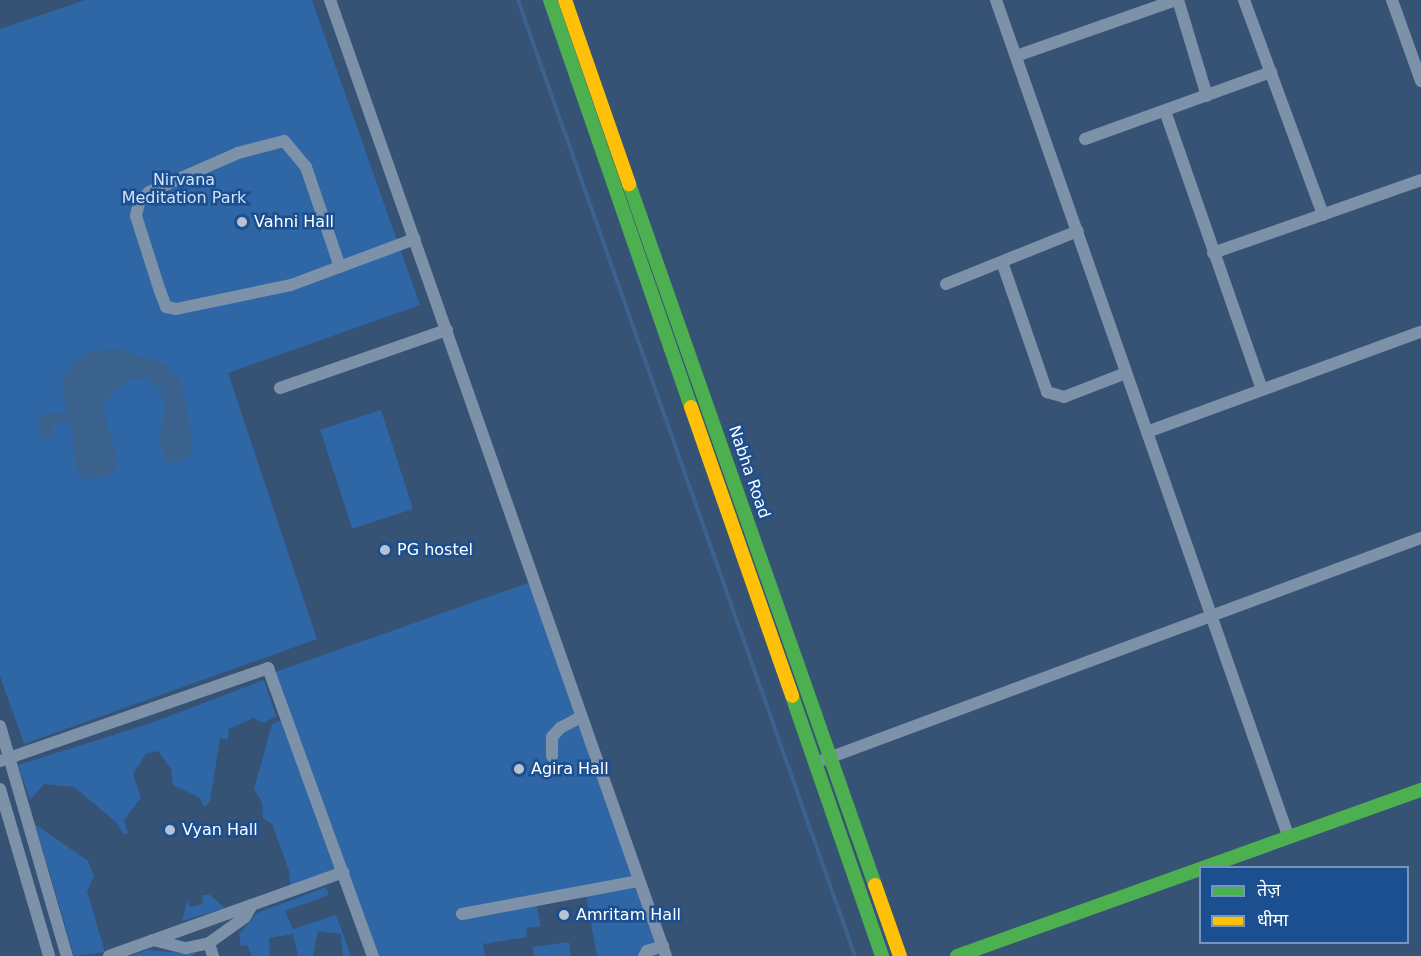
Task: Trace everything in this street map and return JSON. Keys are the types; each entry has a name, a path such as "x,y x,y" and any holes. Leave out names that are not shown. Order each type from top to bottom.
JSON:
{"main road":[{"name":"Nabha Road","path":"550,0 687,403 817,763 882,956"},
{"name":"Nabha Road","path":"565,0 900,956"},
{"path":"1203,866 1421,790"},
{"path":"957,956 1199,868"}],"street":[{"path":"330,0 664,951 644,956"},
{"path":"996,0 1288,835"},
{"path":"1016,56 1177,0 1207,96"},
{"path":"1244,0 1323,215"},
{"path":"1392,0 1420,74"},
{"path":"1085,139 1271,72"},
{"path":"1165,111 1262,390"},
{"path":"340,267 306,167 284,141 238,153 149,192 139,202 136,216 166,307 176,309 291,285 340,267 415,239"},
{"path":"1213,254 1421,180"},
{"path":"946,284 1078,231"},
{"path":"1002,262 1047,392 1064,397 1126,373"},
{"path":"280,388 447,330"},
{"path":"1148,432 1421,332"},
{"path":"817,763 1421,538"},
{"path":"3,760 268,668 373,956"},
{"path":"552,756 552,736 560,728 581,717"},
{"path":"0,726 3,760 67,956"},
{"path":"0,789 49,956"},
{"path":"109,956 343,872"},
{"path":"462,914 639,881"},
{"path":"153,940 186,948 209,943 245,917 252,905"},
{"path":"209,943 213,956"}],"green space":[{"name":"Nirvana Meditation Park","path":"85,0 312,0 420,305 228,373 317,639 24,744 0,676 0,29"},
{"path":"381,410 413,509 352,529 320,430"},
{"path":"528,583 564,667 659,956 597,956 585,890 535,898 541,926 526,928 527,937 483,944 485,956 378,956 275,672"},
{"path":"264,680 276,716 264,723 253,718 229,729 228,740 220,738 210,802 204,807 200,798 173,785 171,769 158,751 146,754 133,774 141,798 124,820 128,833 123,834 117,823 74,787 44,784 30,800 18,765 151,723"},
{"path":"282,720 336,869 290,885 289,871 272,824 263,818 262,803 254,789 272,724"},
{"path":"35,824 88,861 94,876 87,891 105,952 74,956"},
{"path":"326,887 329,895 285,911 293,929 336,915 351,956 343,956 341,934 318,931 313,956 298,956 293,934 269,938 270,956 252,956 247,945 241,946 239,934 257,913"},
{"path":"202,895 210,895 225,908 182,921 187,901 190,907 203,904"},
{"path":"569,942 571,956 534,956 533,947"},
{"path":"148,950 197,952 192,956 130,956"}],"shaded area":[{"path":"118,349 167,365 180,380 192,435 191,454 181,462 166,461 159,436 165,412 161,390 145,378 134,379 112,391 103,410 118,460 117,468 105,477 82,479 75,463 71,421 53,423 53,434 48,438 40,437 37,421 41,416 67,411 62,379 71,366 89,352"}],"waterway":[{"path":"518,0 855,956"}],"traffic: fast":[{"path":"550,0 691,407"},
{"path":"629,184 875,885"},
{"path":"792,696 882,956"},
{"path":"1209,866 1421,790"},
{"path":"957,956 1199,869"}],"traffic: slow":[{"path":"565,0 629,184"},
{"path":"691,407 792,696"},
{"path":"875,885 900,956"}],"place":[{"name":"Vahni Hall","path":"242,222"},
{"name":"PG hostel","path":"385,550"},
{"name":"Agira Hall","path":"519,769"},
{"name":"Vyan Hall","path":"170,830"},
{"name":"Amritam Hall","path":"564,915"}]}
